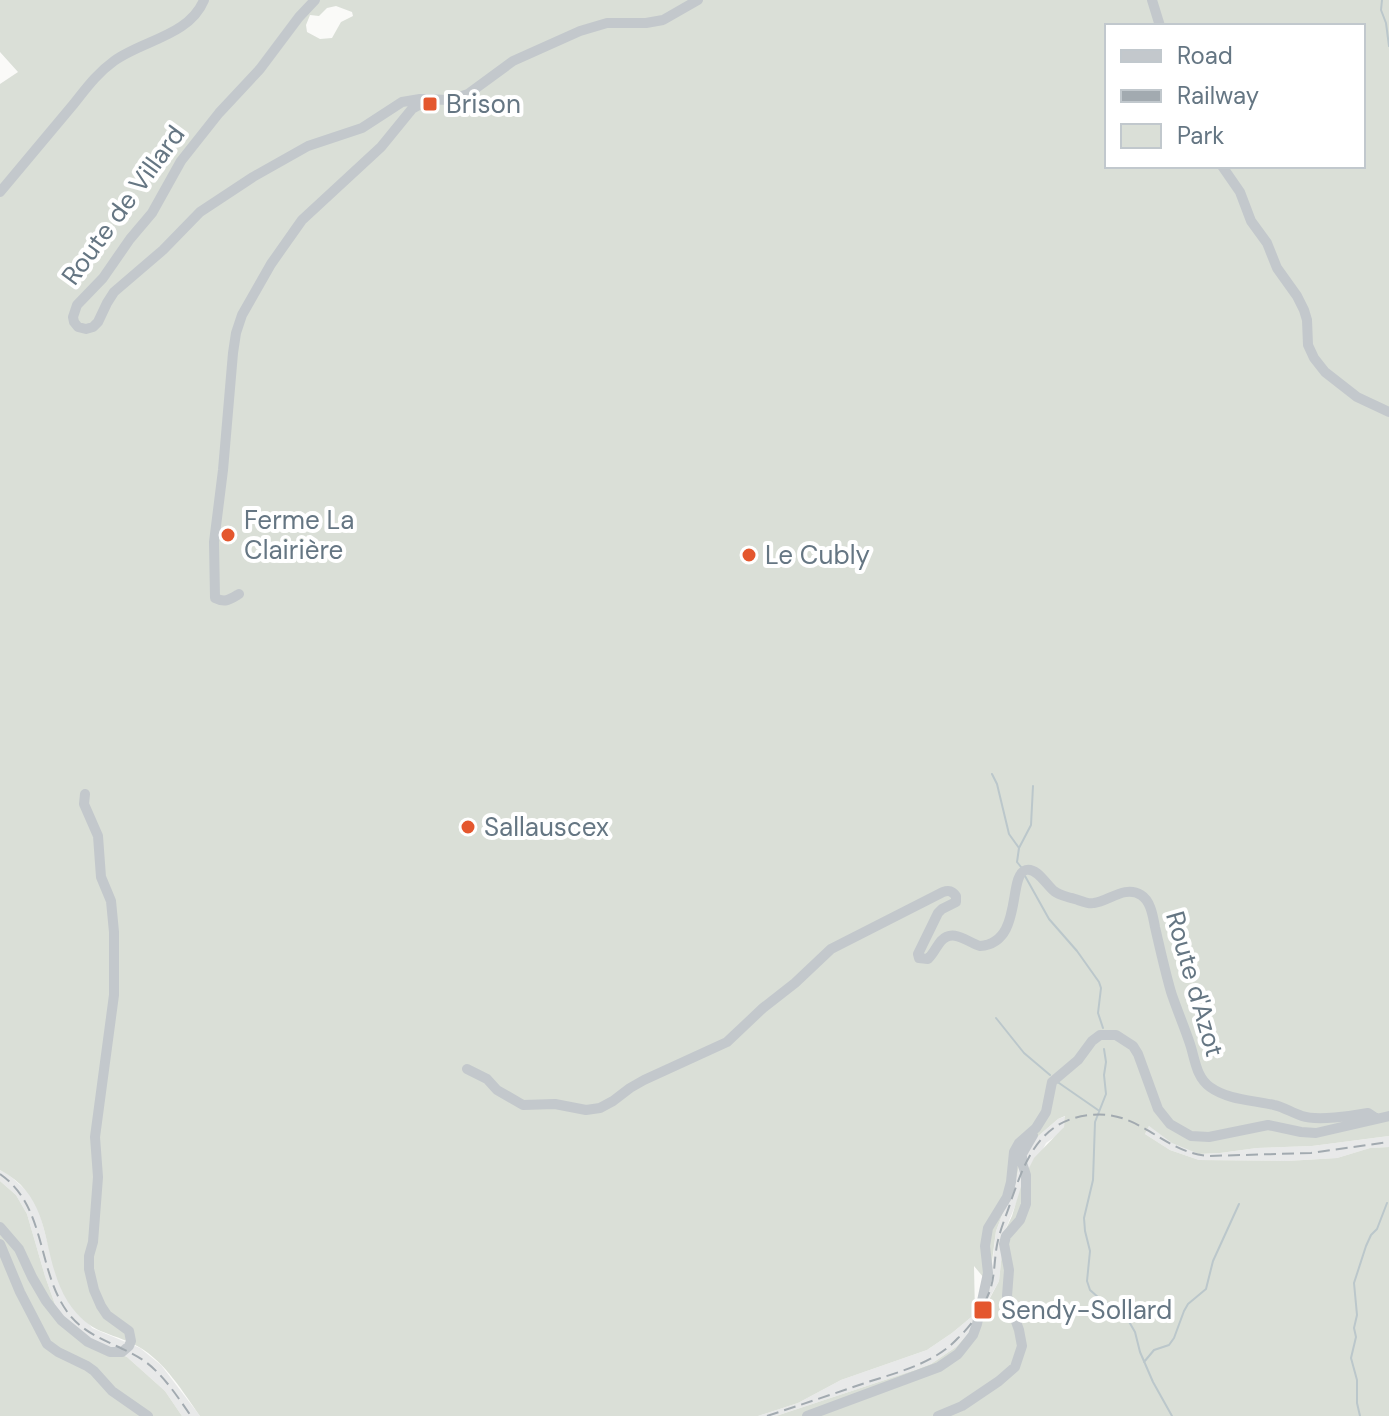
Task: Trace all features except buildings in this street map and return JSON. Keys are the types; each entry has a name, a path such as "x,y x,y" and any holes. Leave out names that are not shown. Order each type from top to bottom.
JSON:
{"street":[{"path":"0,192 95,77 115,60 186,24 204,0"},
{"name":"Route de Villard","path":"315,0 181,161 152,213 103,278 75,308 73,317 76,325 84,329 93,327 114,292 192,219 253,177 308,146 368,125 397,104 410,100 450,100 468,94 516,58 580,31 607,23 663,20 698,0"},
{"path":"1152,0 1159,24"},
{"path":"239,594 228,601 215,598 214,542 233,353 242,315 271,264 302,220 381,147 412,109 430,99"},
{"path":"1223,168 1240,192 1251,221 1267,243 1277,268 1304,310 1308,345 1314,358 1325,372 1357,397 1389,412"},
{"path":"0,1227 19,1249 46,1301 61,1320 88,1342 110,1352 122,1352 129,1346 129,1331 107,1315 101,1306 89,1269 98,1177 95,1137 114,995 114,932 111,901 101,877 98,836 84,804 85,794"},
{"name":"Route d'Azot","path":"467,1069 487,1079 497,1090 523,1105 555,1104 586,1110 600,1108 644,1080 727,1042 825,953 943,892 954,893 956,902 938,913 920,947 919,958 925,960 932,956 941,941 950,935 980,946 992,943 1013,912 1019,876 1029,869 1059,894 1090,904 1131,892 1145,899 1151,911 1171,992 1197,1068 1210,1088 1234,1098 1281,1107 1306,1117 1368,1113 1377,1119"},
{"path":"938,1416 962,1406 1015,1367 1022,1346 1007,1296 1009,1270 1004,1244 1010,1230 1020,1220 1026,1204 1022,1154 1046,1112 1052,1082 1078,1060 1100,1035 1124,1038 1133,1046 1158,1109 1170,1124 1191,1136 1209,1137 1268,1125 1316,1133 1389,1116"},
{"path":"807,1416 939,1367 958,1354 973,1335 977,1324 988,1273 985,1246 988,1228 1007,1197 1014,1152 1036,1128"},
{"path":"0,1244 47,1344 94,1371 112,1391 148,1416"}],"shaded area":[{"path":"1066,1116 1059,1134 1046,1143 1004,1233 999,1281 971,1331 956,1347 931,1364 915,1370 776,1416 758,1416 798,1403 841,1380 927,1350 975,1314 992,1267 996,1231 1019,1166 1036,1138"},
{"path":"1149,1126 1199,1154 1312,1146 1389,1136 1389,1147 1370,1148 1337,1158 1199,1160 1170,1150 1145,1134"},
{"path":"0,1170 30,1194 38,1207 57,1278 92,1328 140,1348 161,1365 200,1416 182,1416 165,1391 127,1357 90,1340 58,1313 27,1214 16,1195 0,1181"}],"green space":[{"path":"0,0 1389,0 1389,1136 1312,1146 1199,1154 1172,1143 1149,1126 1145,1134 1170,1150 1199,1160 1337,1158 1370,1148 1389,1147 1389,1416 776,1416 931,1364 956,1347 971,1331 999,1281 1004,1233 1023,1180 1034,1158 1064,1127 1065,1116 1036,1138 1019,1165 996,1231 989,1284 974,1266 975,1314 927,1350 841,1380 798,1403 758,1416 200,1416 173,1378 148,1353 84,1321 68,1302 59,1284 44,1230 30,1196 18,1182 0,1170 0,84 18,72 0,52","holes":["336,6 352,12 353,16 341,22 332,38 320,39 307,32 310,15 319,16 327,8"]},
{"path":"0,1181 16,1195 27,1214 58,1313 90,1340 127,1357 165,1391 182,1416 0,1416"}],"waterway":[{"path":"1382,0 1381,10 1389,46"},
{"path":"992,774 1009,834 1019,848 1017,862 1021,867"},
{"path":"1019,848 1031,825 1033,786"},
{"path":"1025,876 1049,919 1099,982 1098,1013 1103,1028"},
{"path":"996,1018 1024,1053 1050,1075"},
{"path":"1104,1049 1106,1094 1095,1122 1093,1180 1084,1218 1090,1251 1087,1281 1090,1290 1099,1298 1124,1313 1135,1332 1153,1382 1172,1416"},
{"path":"1059,1083 1098,1110"},
{"path":"1360,1416 1357,1380 1351,1358 1357,1315 1354,1283 1366,1246 1377,1229 1387,1203"},
{"path":"1144,1362 1154,1350 1169,1345 1188,1304 1206,1289 1213,1261 1239,1204"}],"railway":[{"path":"767,1416 915,1366 938,1354 963,1333 980,1312 989,1293 1000,1233 1023,1169 1038,1143 1059,1124 1090,1115 1123,1118 1177,1147 1208,1156 1311,1153 1389,1142"},
{"path":"0,1174 15,1187 26,1203 50,1276 66,1310 92,1334 143,1360 157,1372 191,1416"}],"place":[{"name":"Brison","path":"430,104"},
{"name":"Ferme La Clairière","path":"228,535"},
{"name":"Le Cubly","path":"749,555"},
{"name":"Sallauscex","path":"468,827"},
{"name":"Sendy-Sollard","path":"983,1310"}]}
